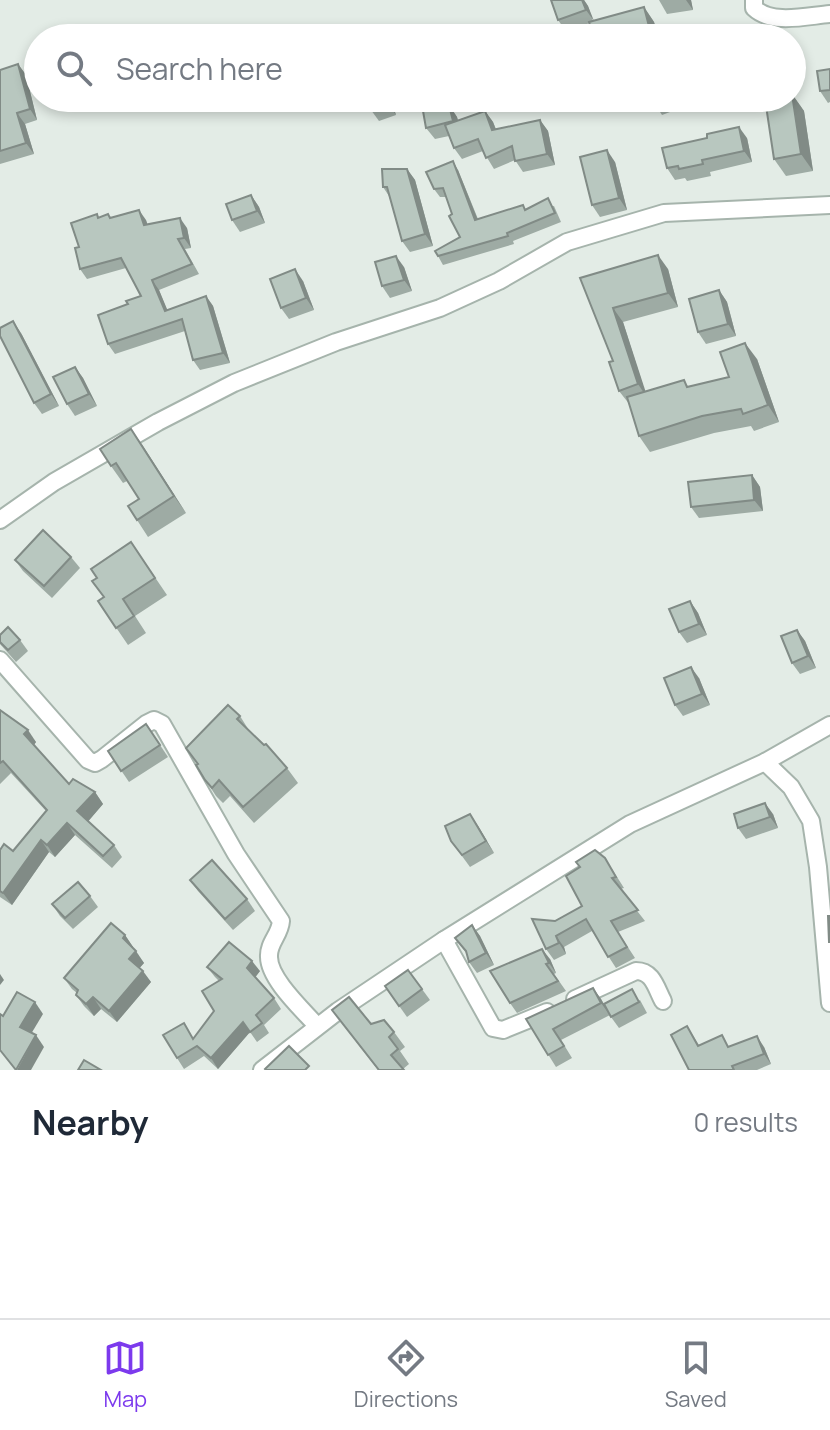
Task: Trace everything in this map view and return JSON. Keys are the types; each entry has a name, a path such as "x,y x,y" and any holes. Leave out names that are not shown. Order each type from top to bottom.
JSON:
{"street":[{"path":"754,0 754,8 762,16 830,14"},
{"path":"0,520 54,482 158,422 234,383 336,342 440,308 499,281 567,242 664,213 830,205"},
{"path":"0,660 88,760 95,763 146,724 154,720 162,724 236,854 281,921 280,932 271,944 268,957 271,968 317,1026"},
{"path":"262,1070 317,1026 444,940 630,824 765,762 830,725"},
{"path":"765,762 791,787 811,821 830,1003"},
{"path":"444,940 493,1028 503,1030 517,1026 636,971 649,974 663,1001"}],"building":[{"path":"551,0 582,0 586,10 558,20"},
{"path":"644,7 648,24 590,24"},
{"path":"18,64 24,86 24,111 17,113 26,143 0,151 0,70"},
{"path":"830,69 830,90 820,91 817,71"},
{"path":"423,112 451,112 453,121 426,128"},
{"path":"482,112 485,112 492,130 540,120 547,154 515,161 512,146 486,158 478,139 454,148 445,125"},
{"path":"767,112 795,112 801,154 774,159"},
{"path":"739,127 744,151 702,160 703,164 667,168 662,148"},
{"path":"607,150 619,198 592,205 580,157"},
{"path":"453,161 475,220 523,205 525,210 548,198 555,213 507,233 508,236 438,256 435,251 460,237 449,216 452,214 443,188 434,189 426,172"},
{"path":"382,169 407,169 425,234 402,241 387,187 383,187"},
{"path":"251,195 257,211 232,220 226,204"},
{"path":"139,210 144,225 180,218 184,238 178,239 192,264 152,280 165,311 206,296 223,353 193,360 182,319 108,344 98,315 141,296 121,258 80,269 75,248 79,247 71,223 97,214 98,218 108,214 110,218"},
{"path":"658,255 668,293 613,308 638,384 619,391 609,362 613,361 580,278"},
{"path":"396,256 404,280 382,286 375,262"},
{"path":"295,269 306,298 281,308 270,279"},
{"path":"719,290 728,324 698,332 689,299"},
{"path":"13,321 51,394 34,403 0,336 0,328"},
{"path":"745,343 768,405 743,414 741,409 702,416 639,436 627,397 684,380 687,387 729,377 720,352"},
{"path":"75,367 89,394 67,404 53,377"},
{"path":"131,429 174,496 137,520 128,506 139,499 116,463 111,466 100,449"},
{"path":"752,475 754,500 691,507 688,482"},
{"path":"43,530 71,557 44,586 15,560"},
{"path":"131,542 155,578 123,599 134,616 116,628 98,601 104,597 92,581 97,578 91,569"},
{"path":"690,601 699,624 679,632 669,609"},
{"path":"8,627 20,640 8,650 0,642 0,635"},
{"path":"797,630 808,656 792,663 781,636"},
{"path":"691,667 702,694 675,705 664,678"},
{"path":"228,705 240,716 237,719 266,744 287,768 243,807 219,780 212,788 186,748"},
{"path":"0,710 28,730 24,734 69,784 73,779 95,792 77,811 114,845 103,856 67,823 47,845 41,840 3,893 0,891 0,850 4,844 13,851 47,810 3,761 0,763"},
{"path":"146,724 160,745 121,771 108,751"},
{"path":"765,803 770,817 738,828 734,814"},
{"path":"470,814 486,841 462,855 451,841 445,826"},
{"path":"595,850 605,858 616,877 612,878 638,910 611,921 627,947 608,957 586,919 556,936 559,943 546,949 532,919 555,921 582,906 566,876 580,867 576,862"},
{"path":"212,860 247,899 225,919 190,880"},
{"path":"78,882 90,896 65,918 52,904"},
{"path":"111,923 125,935 123,938 136,951 129,959 143,971 109,1011 93,997 86,1004 76,995 78,990 64,978"},
{"path":"472,925 486,953 469,962 466,951 455,938"},
{"path":"229,942 252,961 247,968 274,998 256,1015 262,1023 250,1032 243,1022 211,1058 197,1046 177,1058 163,1035 184,1023 193,1039 214,1011 202,991 222,979 207,967"},
{"path":"542,949 549,963 546,964 558,981 510,1003 490,971"},
{"path":"408,970 422,989 399,1006 385,986"},
{"path":"593,988 601,1003 553,1029 564,1046 548,1055 526,1019"},
{"path":"632,989 639,1002 611,1017 604,1004"},
{"path":"17,992 35,1002 20,1027 36,1035 16,1070 0,1050 0,1014 3,1016"},
{"path":"349,997 371,1024 384,1020 394,1032 389,1037 398,1049 391,1055 404,1070 379,1070 332,1010"},
{"path":"687,1026 698,1046 722,1035 728,1047 757,1036 764,1054 732,1066 734,1070 689,1070 671,1035"},
{"path":"289,1046 309,1066 305,1070 265,1069"},
{"path":"84,1060 101,1070 78,1070"}]}
